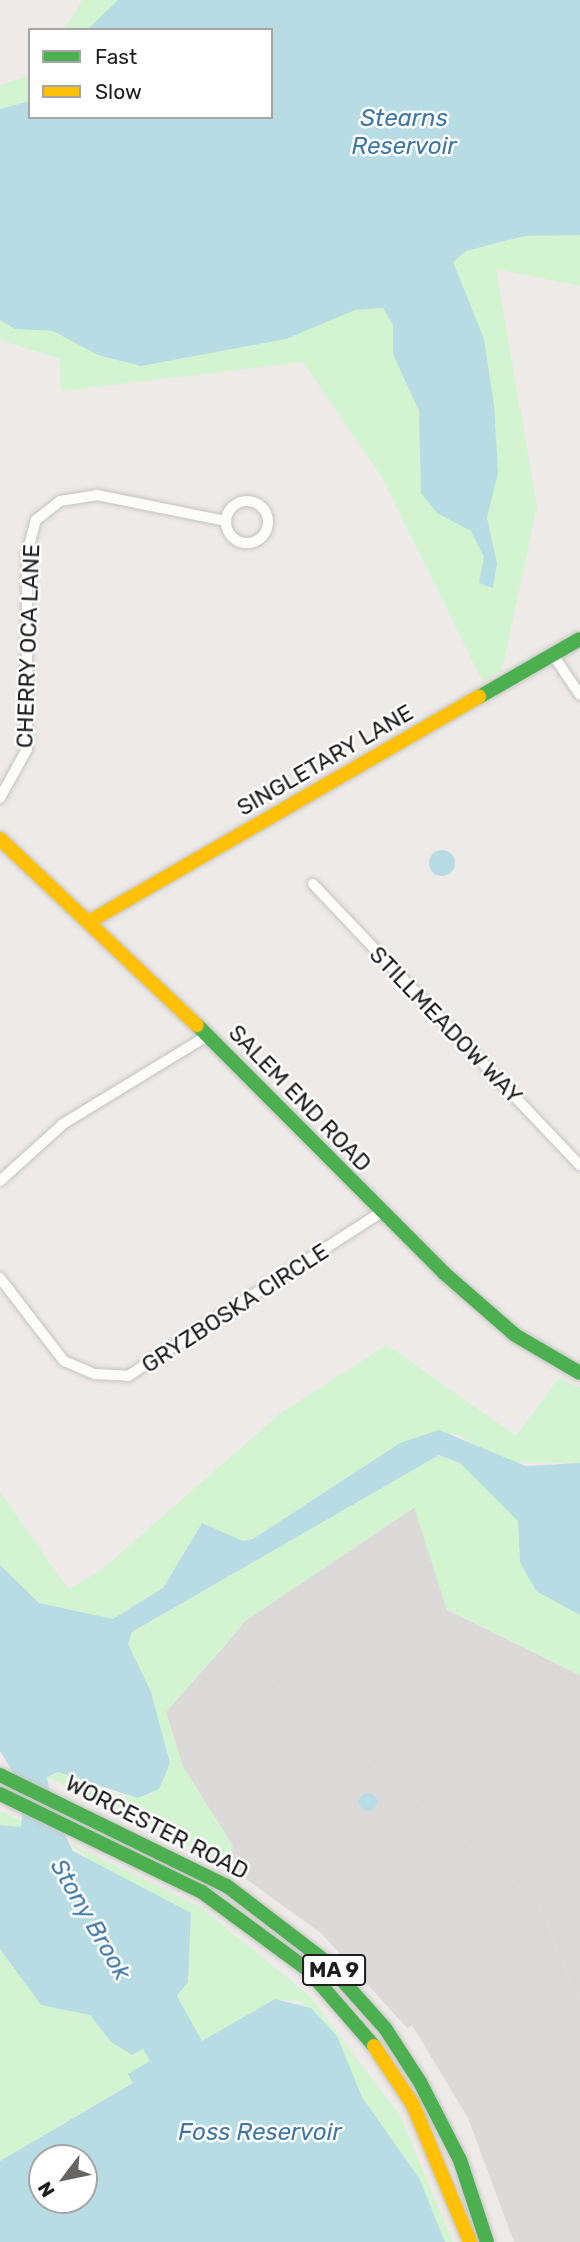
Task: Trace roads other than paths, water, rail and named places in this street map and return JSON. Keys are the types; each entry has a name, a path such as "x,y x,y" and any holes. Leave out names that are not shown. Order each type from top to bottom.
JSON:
{"main road":[{"name":"SINGLETARY LANE","path":"92,920 580,639"},
{"name":"SALEM END ROAD","path":"0,839 92,920 380,1213 515,1335 580,1373"},
{"name":"WORCESTER ROAD","path":"0,1775 227,1885 343,1979 385,2028 432,2102 487,2242"},
{"name":"WORCESTER ROAD","path":"3,1796 221,1903 276,1941 337,1998 413,2105 470,2242"}],"street":[{"name":"CHERRY OCA LANE","path":"0,798 22,766 28,739 27,553 36,520 60,501 97,495 226,521"},
{"path":"252,502 269,522 258,541 246,544 232,537 226,521 238,503 252,502"},
{"path":"553,655 580,695"},
{"name":"STILLMEADOW WAY","path":"313,884 580,1165"},
{"path":"0,1181 63,1124 207,1036"},
{"name":"GRYZBOSKA CIRCLE","path":"0,1278 64,1361 95,1374 128,1376 380,1213"}],"water":[{"name":"Stearns Reservoir","path":"118,0 580,0 580,235 524,236 466,251 453,262 484,339 494,405 498,473 487,518 497,563 493,588 479,583 484,557 471,531 437,513 421,493 419,411 393,354 393,325 383,308 355,310 286,339 141,366 98,355 53,331 15,329 0,320 0,109 28,102 28,119 273,119 273,28 89,28"},
{"path":"442,850 451,854 455,863 451,872 442,876 433,872 429,863 433,854"},
{"path":"439,1430 526,1466 580,1463 580,1615 536,1591 520,1562 518,1521 460,1463 439,1455 132,1632 128,1644 151,1692 170,1763 159,1789 138,1798 58,1772 47,1777 54,1813 73,1851 191,1913 188,1982 177,1996 202,2041 275,1999 311,2008 337,2036 362,2097 419,2178 445,2242 0,2242 0,2161 28,2145 28,2214 98,2214 98,2144 29,2144 133,2083 128,2074 150,2061 143,2049 132,2055 111,2042 90,2015 41,2005 0,1949 0,1825 21,1827 22,1815 14,1774 0,1751 0,1565 39,1603 113,1619 163,1588 202,1523 243,1541 253,1539 400,1443"},
{"path":"368,1793 374,1796 377,1802 374,1808 368,1811 362,1808 359,1802 362,1796"}],"water label":[{"name":"Stony Brook","path":"90,1920"},
{"name":"Foss Reservoir","path":"260,2133"}]}
